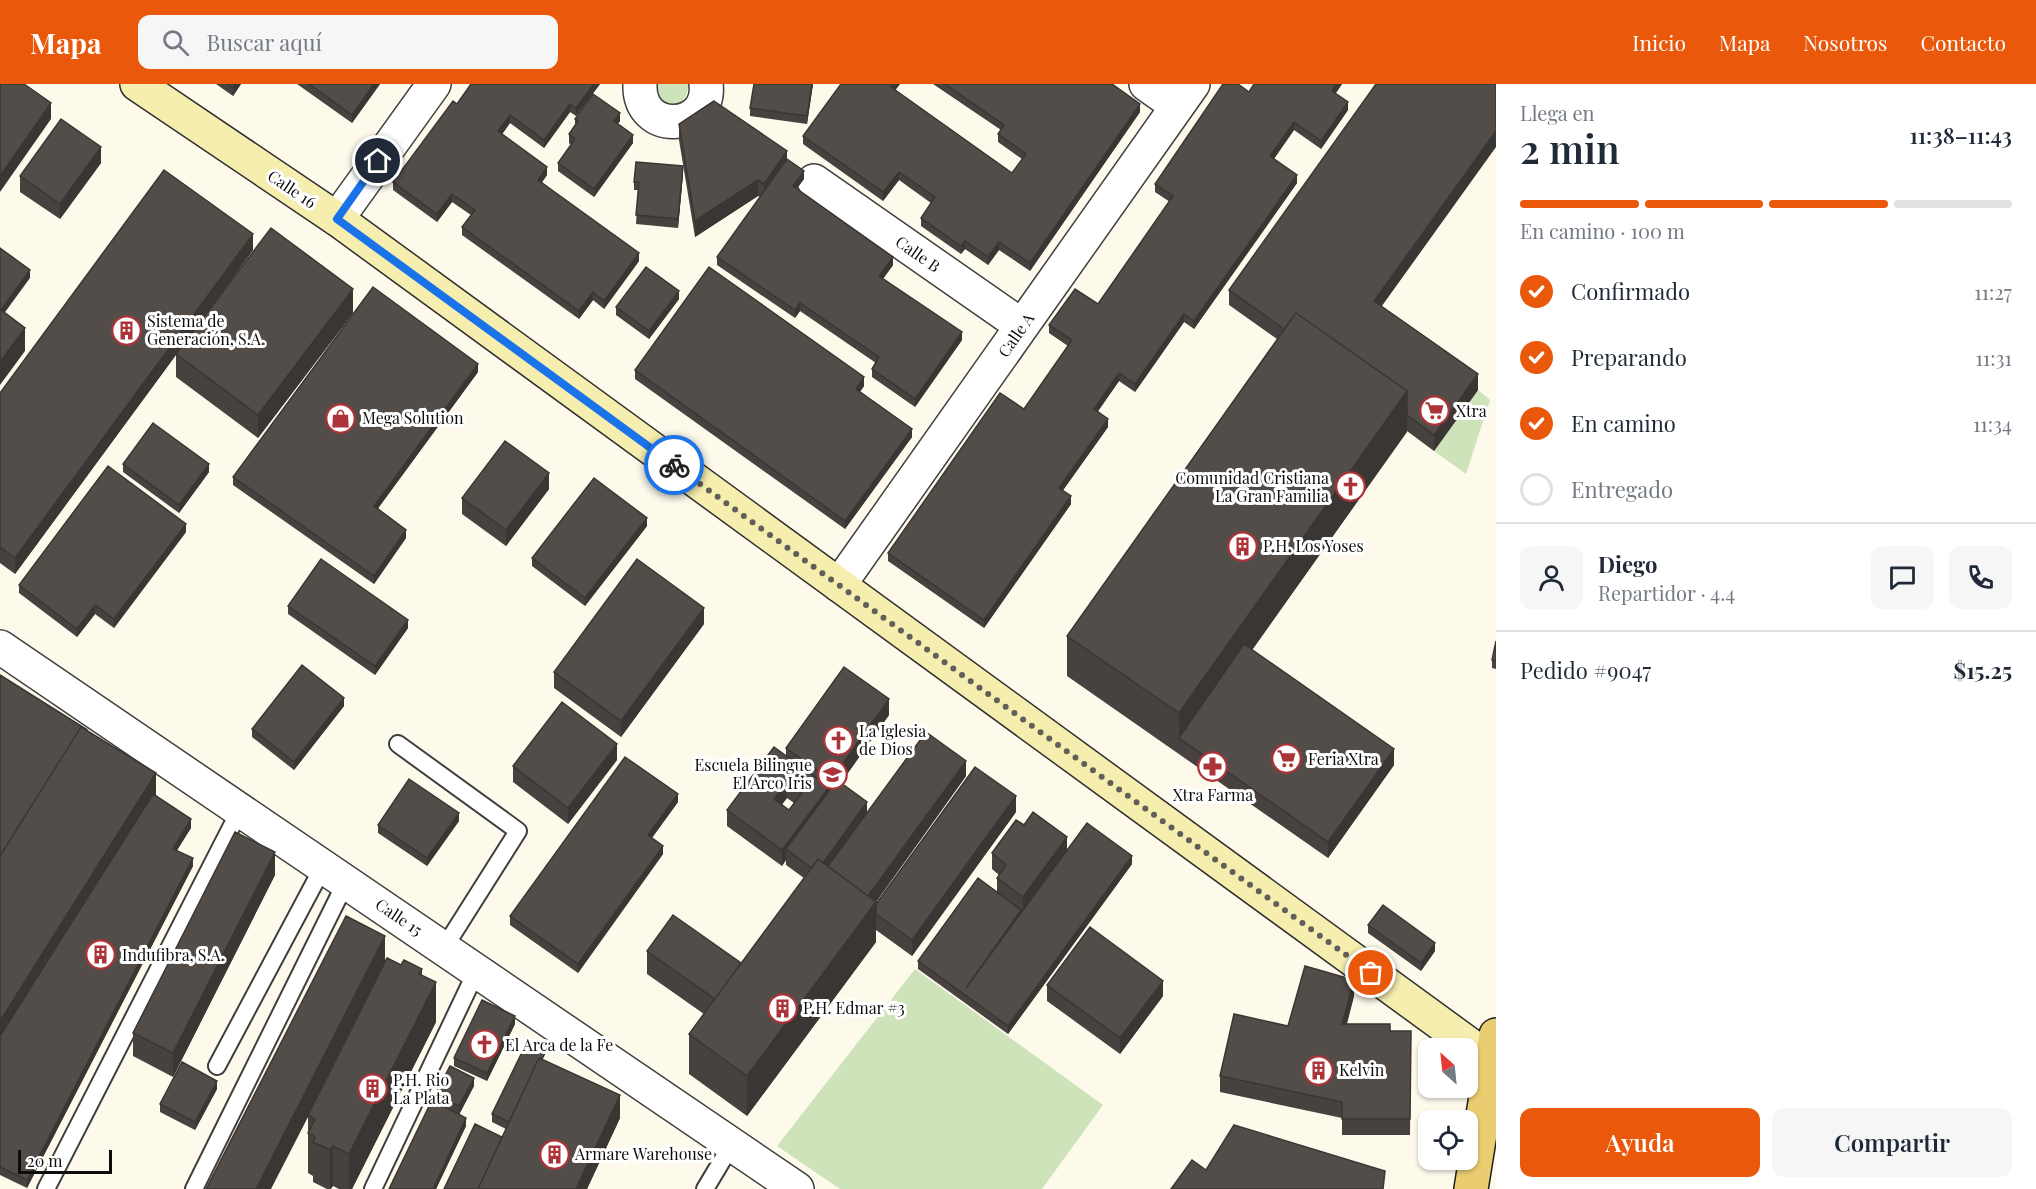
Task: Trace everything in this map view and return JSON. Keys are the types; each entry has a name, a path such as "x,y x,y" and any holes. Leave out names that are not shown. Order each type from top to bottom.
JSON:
{"main road":[{"name":"Calle 16","path":"137,84 337,219 839,585 1494,1048"},
{"path":"1471,1189 1494,1048"}],"street":[{"path":"337,219 434,84"},
{"path":"640,84 643,105 650,114 670,122 691,117 699,109 704,99 705,84"},
{"path":"1146,84 1185,95"},
{"name":"Calle A","path":"839,585 1185,95"},
{"name":"Calle B","path":"814,181 1022,326"},
{"name":"Calle 15","path":"0,647 797,1189"}],"lane":[{"path":"398,744 518,831 444,948"},
{"path":"46,1189 240,810"},
{"path":"217,1066 335,874"},
{"path":"194,1189 335,874"},
{"path":"373,1189 477,970"},
{"path":"705,1189 732,1144"}],"green space":[{"path":"655,84 688,84 688,89 682,102 669,106 656,96"},
{"path":"1478,390 1490,400 1466,474 1434,451"},
{"path":"915,969 1103,1105 1042,1189 840,1189 777,1146"}],"building":[{"path":"0,84 24,84 51,103 0,176"},
{"path":"309,84 374,84 352,115"},
{"path":"471,84 594,84 576,108 570,104 544,140 510,115 498,131 547,167 538,180 639,253 604,301 593,292 579,311 462,227 475,210 452,194 437,214 393,182 453,101 457,104"},
{"path":"754,84 812,84 807,116 750,108"},
{"path":"841,84 894,84 891,87 1012,173 1026,154 998,134 1004,125 945,84 1112,84 1140,104 1030,263 999,242 988,257 965,241 961,246 921,218 935,197 899,172 883,192 803,136"},
{"path":"1223,84 1238,84 1249,92 1254,84 1336,84 1332,91 1348,102 1321,141 1294,122 1270,156 1297,175 1194,321 1184,314 1135,384 1119,373 1094,409 1108,419 1059,488 1071,496 984,620 888,553 1000,393 1024,409 1072,340 1049,325 1075,289 1098,304 1173,196 1155,184"},
{"path":"1376,84 1496,84 1496,131 1374,301 1478,374 1434,435 1407,415 1407,391 1296,313 1284,329 1229,290"},
{"path":"593,94 620,113 614,121 633,135 594,189 558,163 575,139 569,134 578,121 575,119"},
{"path":"714,101 787,151 764,184 758,180 695,221 679,124"},
{"path":"61,119 101,147 60,204 20,176"},
{"path":"787,159 804,171 793,186 893,257 879,276 962,332 915,399 872,369 879,357 800,303 795,310 717,257"},
{"path":"636,162 683,166 678,219 636,215 639,182 634,182"},
{"name":"Sistema de Generación, S.A.","path":"164,170 253,234 15,558 0,547 0,393"},
{"path":"271,228 353,289 258,415 176,354"},
{"path":"0,248 30,270 1,310 0,309"},
{"path":"646,267 679,291 649,331 616,307"},
{"path":"709,267 864,377 856,389 912,429 845,521 635,370"},
{"name":"Mega Solution","path":"373,287 478,364 374,506 406,530 374,576 233,477"},
{"path":"0,309 25,328 0,362"},
{"name":"P.H. Los Yoses","path":"1296,313 1407,391 1179,713 1067,636"},
{"path":"153,423 209,464 179,505 123,464"},
{"path":"505,441 549,473 506,530 462,498"},
{"path":"108,466 186,524 114,619 95,605 77,629 19,585"},
{"path":"594,478 647,518 585,598 532,558"},
{"path":"321,559 408,620 375,666 288,606"},
{"path":"637,559 704,608 621,721 554,672"},
{"path":"1496,641 1496,661 1492,660"},
{"name":"Feria Xtra","path":"1244,644 1394,749 1328,842 1179,738"},
{"path":"302,665 344,698 294,762 252,729"},
{"name":"La Iglesia de Dios","path":"844,667 889,699 831,780 786,748"},
{"path":"0,675 86,729 81,727 0,856"},
{"path":"562,702 617,744 568,808 513,766"},
{"path":"81,727 156,773 0,1021 0,856"},
{"path":"926,732 966,761 868,896 828,866"},
{"path":"774,747 829,787 782,850 727,810","holes":["787,782 802,793 789,810 774,799"]},
{"path":"625,757 678,794 648,835 663,846 578,964 510,916"},
{"path":"975,767 1016,796 912,940 876,914 876,904"},
{"path":"409,779 459,813 427,858 378,825"},
{"path":"837,780 867,802 823,863 818,859 812,868 786,849"},
{"name":"Indufibra, S.A.","path":"153,794 191,819 173,849 193,858 27,1180 0,1167 0,1036"},
{"path":"1033,812 1067,837 1023,897 997,878 1006,865 992,853 1016,820 1024,825"},
{"path":"1087,823 1132,856 1008,1026 918,961 978,878 1021,910 966,988"},
{"path":"235,832 275,852 173,1053 133,1033"},
{"path":"818,859 876,902 747,1076 689,1034"},
{"path":"1383,905 1435,943 1421,963 1368,925"},
{"path":"673,915 741,963 715,999 647,951"},
{"path":"346,916 385,936 256,1189 206,1189"},
{"path":"1090,927 1163,981 1120,1038 1047,985"},
{"path":"387,958 401,965 404,960 422,969 419,974 436,982 349,1154 333,1146 330,1150 313,1142 315,1137 308,1133 315,1119 308,1115"},
{"name":"Kelvin","path":"1305,966 1354,980 1342,1024 1390,1024 1390,1031 1411,1031 1410,1119 1342,1119 1342,1102 1220,1076 1234,1014 1288,1026"},
{"name":"El Arca de la Fe","path":"482,1000 515,1016 487,1073 454,1058"},
{"path":"526,1044 545,1053 542,1059 539,1058 509,1122 492,1114"},
{"name":"Armare Warehouse","path":"539,1058 620,1095 576,1189 478,1189"},
{"path":"182,1062 217,1081 195,1122 160,1104"},
{"path":"450,1066 474,1078 459,1106 435,1095"},
{"path":"432,1100 466,1118 433,1189 389,1189"},
{"path":"475,1124 502,1137 478,1189 444,1189"},
{"path":"1234,1125 1385,1171 1383,1189 1171,1189 1192,1160 1206,1170"}],"way so far":[{"path":"674,465 1371,973"}],"place":[{"name":"Sistema de Generación, S.A.","path":"126,330"},
{"name":"Xtra","path":"1435,411"},
{"name":"Mega Solution","path":"341,418"},
{"name":"Comunidad Cristiana La Gran Familia","path":"1350,487"},
{"name":"P.H. Los Yoses","path":"1242,546"},
{"name":"La Iglesia de Dios","path":"838,740"},
{"name":"Feria Xtra","path":"1287,759"},
{"name":"Xtra Farma","path":"1213,767"},
{"name":"Escuela Bilingue El Arco Iris","path":"833,774"},
{"name":"Indufibra, S.A.","path":"101,955"},
{"name":"P.H. Edmar #3","path":"782,1008"},
{"name":"El Arca de la Fe","path":"484,1045"},
{"name":"Kelvin","path":"1318,1070"},
{"name":"P.H. Rio La Plata","path":"372,1089"},
{"name":"Armare Warehouse","path":"554,1154"}],"route":[{"path":"378,161 337,219 674,465"}]}
